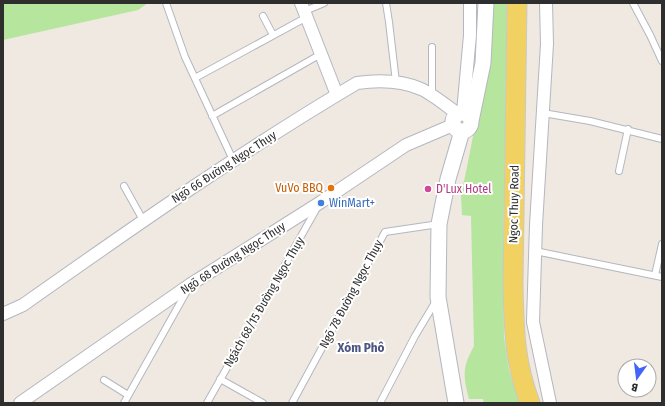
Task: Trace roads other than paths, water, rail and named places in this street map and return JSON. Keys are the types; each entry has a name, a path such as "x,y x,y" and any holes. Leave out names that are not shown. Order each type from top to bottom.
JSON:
{"main road":[{"name":"Ngoc Thuy Road","path":"517,3 513,283 514,327 518,362 530,403"}],"street":[{"path":"456,403 438,297 439,224 461,121 470,35 470,3"},
{"path":"461,121 483,63 486,3"},
{"name":"Ngoc Thuy Road","path":"546,3 547,44 535,251 533,322 550,403"},
{"path":"304,10 337,95"},
{"name":"Ngõ 66 Đường Ngọc Thụy","path":"3,314 23,305 143,220 233,160 357,83 376,81 396,82 423,90 461,121"},
{"name":"Ngõ 68 Đường Ngọc Thụy","path":"20,403 191,284 321,202 406,144 461,121"}],"lane":[{"path":"166,3 185,57 233,160"},
{"path":"195,78 273,35 304,10 324,3"},
{"path":"386,3 390,22 396,82"},
{"path":"633,3 662,61"},
{"path":"264,16 273,35"},
{"path":"432,46 432,96"},
{"path":"212,116 321,54"},
{"path":"543,113 628,129 662,139"},
{"path":"619,171 628,129"},
{"path":"124,186 143,220"},
{"name":"Ngách 68/15 Đường Ngọc Thụy","path":"207,403 321,202"},
{"name":"Ngõ 78 Đường Ngọc Thụy","path":"292,403 384,232 439,224"},
{"path":"655,275 662,244"},
{"path":"535,251 662,277"},
{"path":"124,403 191,284"},
{"path":"380,403 415,336 438,297"},
{"path":"220,379 263,403"},
{"path":"104,380 128,395"}],"place":[{"name":"VuVo BBQ","path":"331,188"},
{"name":"D'Lux Hotel","path":"428,189"},
{"name":"WinMart+","path":"321,203"}],"district":[{"name":"Xóm Phô","path":"361,347"}]}
